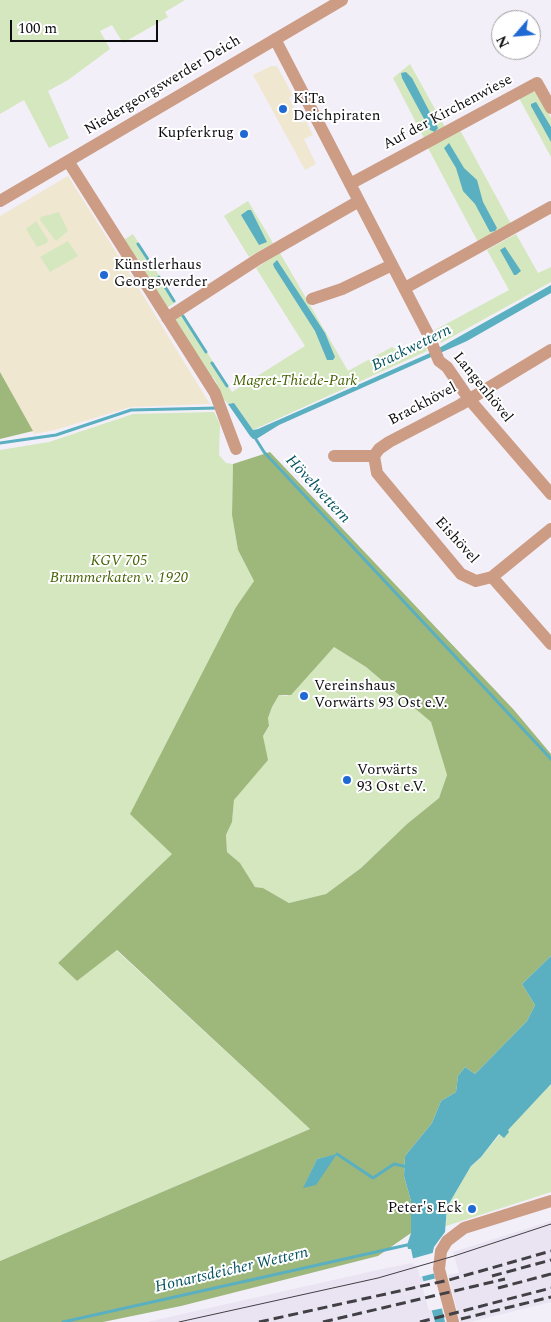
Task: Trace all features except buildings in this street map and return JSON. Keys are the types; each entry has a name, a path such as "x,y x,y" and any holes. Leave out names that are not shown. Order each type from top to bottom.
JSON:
{"street":[{"name":"Niedergeorgswerder Deich","path":"0,201 342,0"},
{"name":"Langenhövel","path":"275,39 405,288 429,336 434,353 469,399 551,494"},
{"name":"Auf der Kirchenwiese","path":"350,184 537,83 551,108"},
{"path":"68,161 219,401 236,449"},
{"path":"167,318 258,260 359,202"},
{"path":"405,288 551,207"},
{"path":"312,299 342,289 392,264"},
{"name":"Brackhövel","path":"374,456 382,446 469,399 551,350"},
{"path":"334,456 374,456"},
{"name":"Eishövel","path":"374,456 377,473 461,574 476,580 492,576 551,644"},
{"path":"492,576 551,529"},
{"path":"453,1322 439,1262 442,1247 458,1231 551,1201"}],"shaded area":[{"name":"KiTa Deichpiraten","path":"271,66 277,66 293,95 289,98 302,123 306,121 313,135 304,139 316,164 305,170 253,75"},
{"path":"68,176 210,404 131,407 55,430 34,434 0,372 0,216"},
{"path":"551,1221 551,1302 470,1322 460,1322 448,1275 459,1273 453,1252"},
{"path":"418,1262 435,1322 147,1322 382,1269"}],"green space":[{"path":"0,0 185,0 165,12 168,17 123,43 112,25 100,31 110,49 68,80 48,91 69,138 49,148 24,100 0,114"},
{"path":"410,64 445,127 424,138 393,78"},
{"path":"536,90 551,118 551,157 519,98"},
{"path":"460,130 511,224 478,242 428,148"},
{"path":"248,201 273,243 249,257 224,216"},
{"path":"59,212 68,231 56,241 40,220 41,217"},
{"path":"36,221 48,240 47,243 37,247 26,229"},
{"path":"133,234 176,302 165,309 137,265 139,261 122,241"},
{"path":"516,234 538,273 551,267 551,282 441,343 435,330 509,290 487,250"},
{"path":"68,241 78,256 50,272 40,257"},
{"name":"Magret-Thiede-Park","path":"280,253 348,371 392,347 398,351 424,339 427,351 253,430 234,403 228,404 220,395 215,388 217,384 213,377 209,377 174,320 183,314 232,392 305,346 256,268"},
{"path":"0,372 33,431 0,439"},
{"name":"KGV 705 Brummerkaten v. 1920","path":"214,412 220,424 219,455 226,463 233,464 232,515 238,550 254,581 236,607 172,854 58,963 77,981 116,950 310,1129 0,1261 0,450 49,442 133,414"},
{"path":"270,452 514,710 551,754 551,956 522,984 535,1005 527,1021 475,1074 465,1067 458,1076 456,1092 441,1101 432,1123 405,1156 404,1176 411,1201 411,1233 378,1256 181,1306 103,1322 0,1322 0,1261 310,1129 117,950 77,981 58,963 172,854 130,814 236,607 254,581 238,550 232,515 233,464","holes":["334,647 366,667 431,722 447,775 439,798 407,824 361,868 326,894 289,903 263,888 255,887 240,863 227,852 226,835 232,822 234,800 268,760 263,736 269,726 268,718 272,707 279,695 291,695","336,1155 325,1169 304,1187 317,1159"]},
{"name":"Vorwärts 93 Ost e.V.","path":"334,647 366,667 431,722 447,775 439,798 407,824 361,868 326,894 289,903 263,888 255,887 240,863 227,852 226,835 232,822 234,800 265,747 263,736 269,727 268,718 272,707 279,695 287,696"},
{"path":"551,1084 551,1192 446,1226 447,1207 471,1166 500,1134 504,1137 507,1130"}],"water":[{"path":"406,72 412,78 438,128 435,132 430,130 402,78 401,73"},
{"path":"536,102 551,127 551,142 531,106 531,104"},
{"path":"449,143 464,168 477,180 483,202 497,228 495,231 490,232 475,204 463,191 456,168 444,148"},
{"path":"251,210 267,242 259,245 241,215"},
{"path":"505,247 521,271 516,275 514,275 500,250"},
{"path":"277,260 325,333 335,357 333,360 327,360 315,331 274,267 273,264"},
{"path":"551,285 551,293 467,341 279,425 258,438 253,439 250,436 228,404 234,403 253,430 258,429 430,353"},
{"path":"551,956 551,1084 508,1130 509,1132 504,1138 499,1134 481,1157 471,1166 447,1207 445,1232 434,1247 431,1261 445,1322 435,1322 418,1262 414,1263 411,1249 408,1249 407,1245 411,1233 411,1201 404,1176 405,1156 432,1123 441,1101 456,1092 458,1076 465,1067 475,1074 527,1021 535,1005 522,984"},
{"path":"337,1154 316,1185 303,1188 317,1159"}],"pier":[{"path":"436,1252 436,1273 420,1277 416,1265 413,1265 411,1259"},
{"path":"437,1278 444,1308 429,1311 421,1282"}],"waterway":[{"path":"138,244 153,267"},
{"path":"159,277 174,301"},
{"path":"183,316 206,352"},
{"path":"212,363 227,386"},
{"name":"Hövelwettern","path":"0,443 56,435 131,410 217,408"},
{"name":"Hövelwettern","path":"254,436 264,452 551,759"},
{"name":"Honartsdeicher Wettern","path":"337,1154 373,1178 394,1164 408,1167"},
{"name":"Honartsdeicher Wettern","path":"63,1322 407,1245"}],"tram line":[{"path":"179,1322 378,1278 454,1256 551,1224"}],"railway":[{"path":"259,1322 449,1280 551,1251"},
{"path":"492,1276 551,1260"},
{"path":"498,1288 551,1274"},
{"path":"323,1322 505,1279"},
{"path":"420,1322 551,1288"},
{"path":"461,1319 551,1297"}],"place":[{"name":"KiTa Deichpiraten","path":"283,109"},
{"name":"Kupferkrug","path":"244,134"},
{"name":"Künstlerhaus Georgswerder","path":"104,275"},
{"name":"Vereinshaus Vorwärts 93 Ost e.V.","path":"304,696"},
{"name":"Vorwärts 93 Ost e.V.","path":"347,780"},
{"name":"Peter's Eck","path":"472,1209"}],"water label":[{"name":"Brackwettern","path":"412,349"}]}
